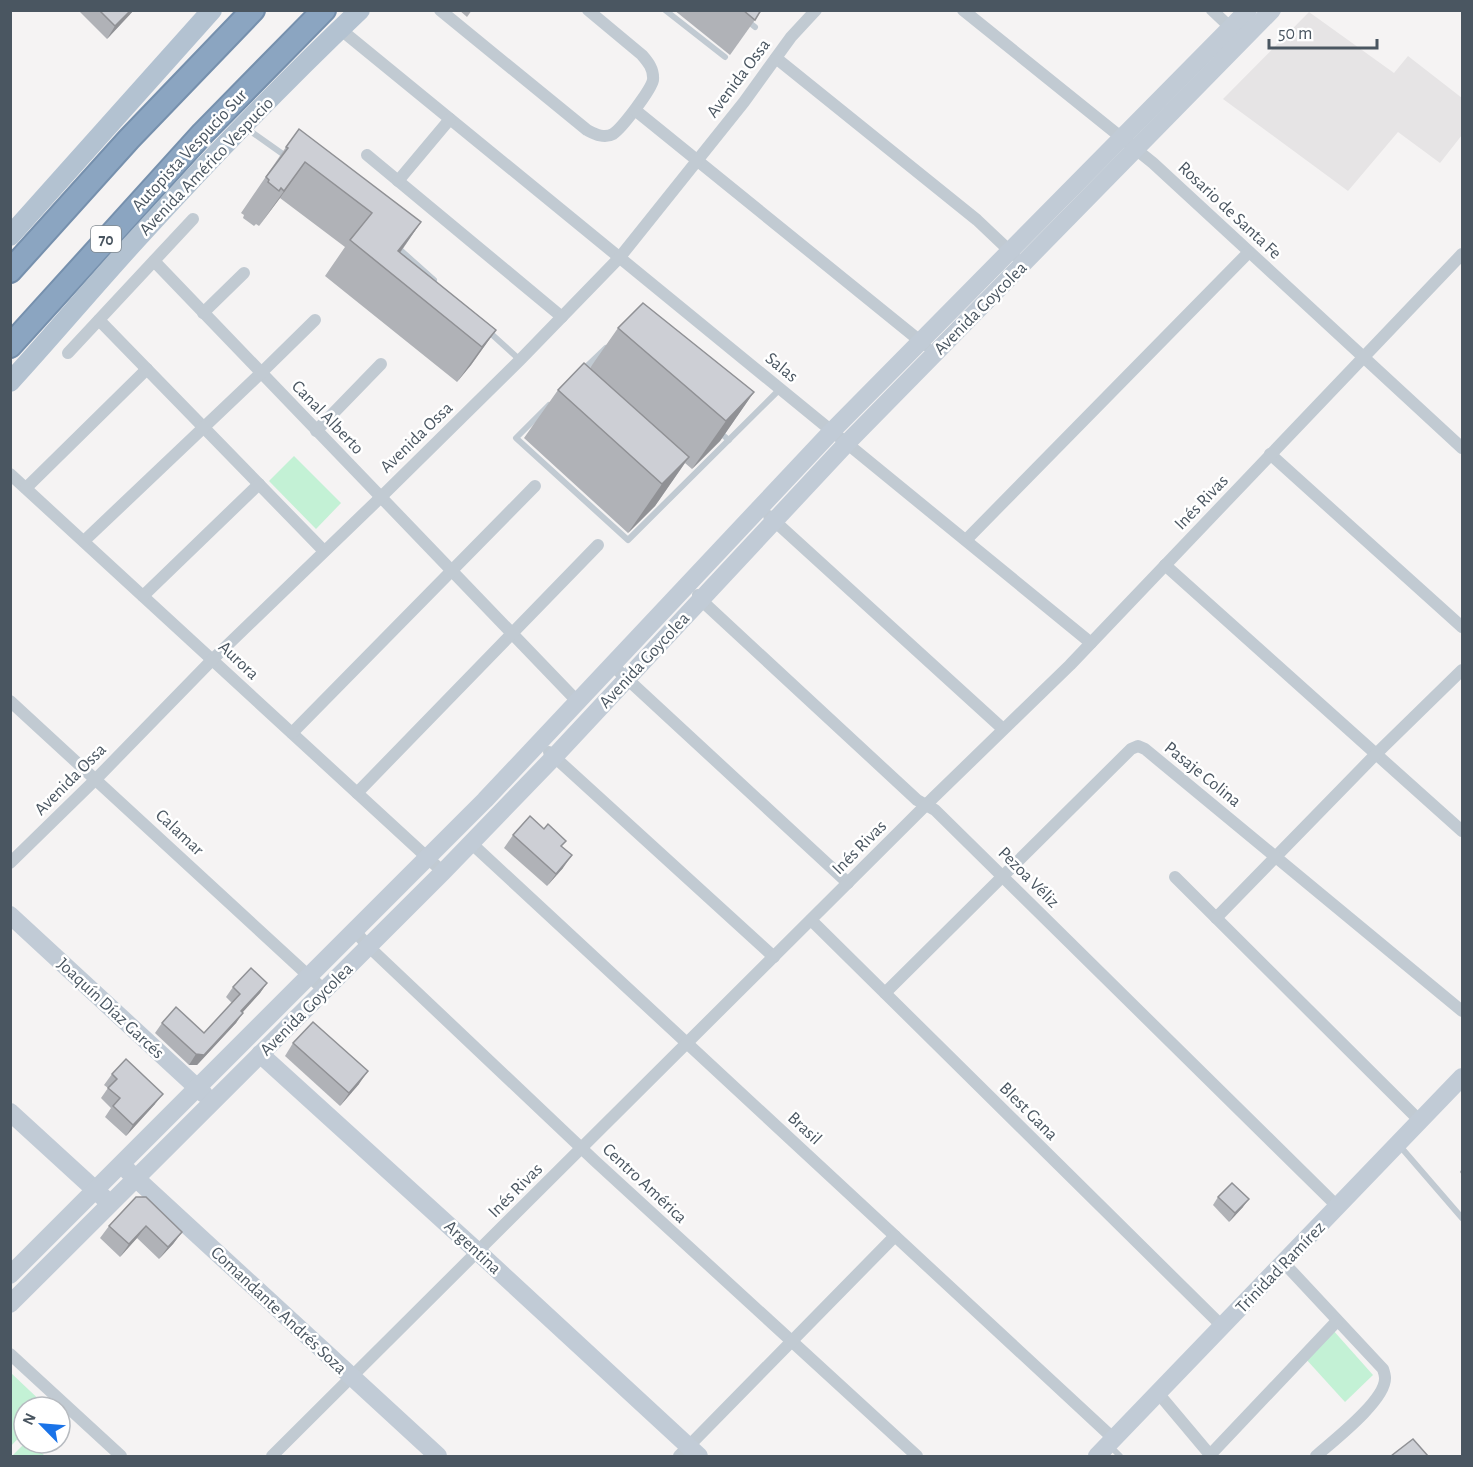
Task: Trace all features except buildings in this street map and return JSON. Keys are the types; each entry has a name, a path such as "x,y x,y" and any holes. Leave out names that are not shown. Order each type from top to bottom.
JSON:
{"highway":[{"path":"10,272 122,147 253,10"},
{"name":"Autopista Vespucio Sur","path":"10,346 203,134 325,10"}],"main road":[{"path":"10,236 212,10"},
{"name":"Avenida Américo Vespucio","path":"10,382 136,240 243,126 360,10"}],"street":[{"path":"440,10 593,133 606,136 614,134 635,110 649,90 653,72 642,55 588,10"},
{"name":"Avenida Ossa","path":"10,863 213,660 520,360 620,257 698,161 791,37 816,10"},
{"name":"Rosario de Santa Fe","path":"963,10 1153,163 1462,448"},
{"path":"1212,10 1231,28"},
{"name":"Avenida Goycolea","path":"10,1304 443,872 554,757 847,443 1011,251 1248,10"},
{"name":"Avenida Goycolea","path":"10,1275 485,800 832,431 1024,264 1272,10"},
{"name":"Salas","path":"340,29 1091,643"},
{"path":"776,58 977,220 1024,264"},
{"path":"635,110 928,348"},
{"path":"398,181 450,119"},
{"path":"367,155 562,317"},
{"path":"68,353 193,219"},
{"path":"966,540 1249,252"},
{"name":"Inés Rivas","path":"272,1456 1091,643 1462,254"},
{"name":"Canal Alberto","path":"154,261 577,701"},
{"path":"203,313 244,273"},
{"path":"99,320 324,551"},
{"path":"84,541 315,320"},
{"path":"316,431 381,364"},
{"path":"26,488 147,369"},
{"path":"1270,454 1462,627"},
{"name":"Aurora","path":"10,474 443,872"},
{"path":"143,596 259,484"},
{"path":"292,733 535,486"},
{"path":"760,508 1003,729"},
{"path":"357,793 598,545"},
{"path":"1166,564 1462,831"},
{"name":"Pezoa Véliz","path":"690,581 701,600 911,795 935,810 1338,1207"},
{"path":"611,664 848,883"},
{"path":"1216,918 1376,754 1462,670"},
{"name":"Calamar","path":"11,704 96,779 324,990"},
{"path":"539,742 774,957"},
{"name":"Pasaje Colina","path":"885,993 1123,757 1138,746 1462,1011"},
{"name":"Brasil","path":"471,843 895,1236 1110,1449"},
{"path":"1175,877 1420,1121"},
{"name":"Joaquín Díaz Garcés","path":"10,915 212,1102"},
{"name":"Blest Gana","path":"811,920 1223,1326"},
{"name":"Centro América","path":"354,930 581,1149 917,1456"},
{"name":"Argentina","path":"245,1040 478,1252 689,1453"},
{"name":"Trinidad Ramírez","path":"1110,1449 1158,1393 1462,1077"},
{"path":"10,1112 110,1204"},
{"name":"Comandante Andrés Soza","path":"121,1164 438,1456"},
{"path":"689,1453 791,1341 895,1236"},
{"path":"1284,1263 1383,1369 1385,1380 1380,1394 1369,1408 1316,1456"},
{"path":"1158,1393 1210,1456 1337,1322"},
{"path":"10,1354 121,1456"}],"lane":[{"path":"665,10 725,57"},
{"path":"734,10 755,27"},
{"path":"243,126 296,163"},
{"path":"388,238 441,287"},
{"path":"485,328 520,360"},
{"path":"578,376 609,344"},
{"path":"555,399 516,438 628,540 781,389"},
{"path":"710,426 729,440"},
{"path":"1398,1144 1462,1218"}],"shaded area":[{"path":"1309,12 1394,73 1408,56 1462,98 1462,135 1440,163 1398,132 1348,191 1223,99"}],"green space":[{"path":"294,456 341,503 316,529 269,481"},
{"path":"1332,1329 1373,1375 1345,1402 1305,1358"},
{"path":"11,1373 34,1395 12,1395 11,1446"},
{"path":"44,1455 45,1456 12,1456"}]}
